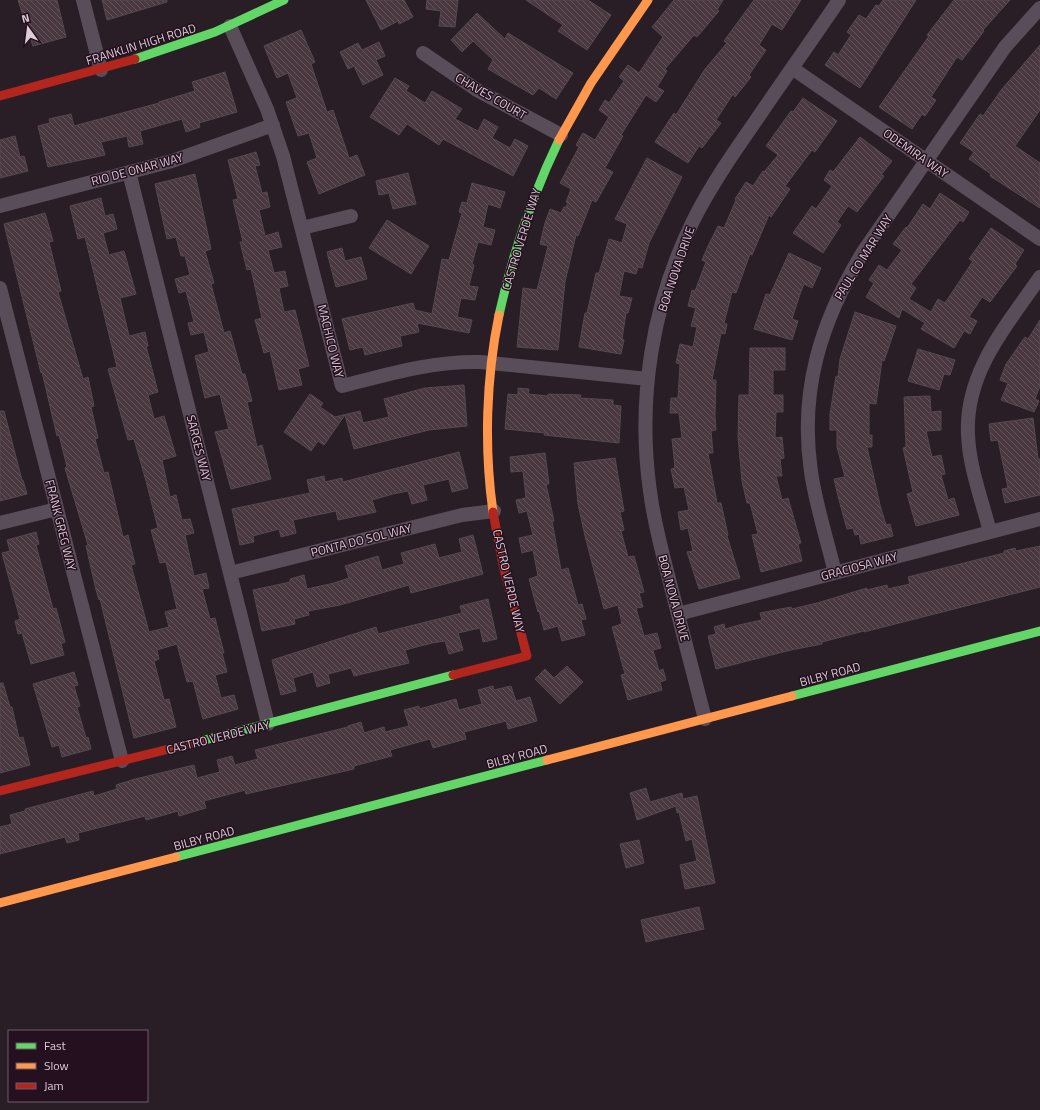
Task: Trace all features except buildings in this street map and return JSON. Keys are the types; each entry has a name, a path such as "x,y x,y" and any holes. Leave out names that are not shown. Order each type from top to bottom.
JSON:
{"street":[{"path":"83,0 101,70"},
{"name":"FRANKLIN HIGH ROAD","path":"0,96 101,70 180,46 230,26 284,0"},
{"path":"631,0 646,4"},
{"name":"BOA NOVA DRIVE","path":"705,719 657,534 650,492 645,422 648,379 654,335 665,292 692,223 729,159 839,0"},
{"name":"CASTRO VERDE WAY","path":"0,791 268,724 527,656 502,557 494,511 488,429 492,363 499,312 510,262 529,207 561,135 583,95 646,4"},
{"name":"PAUL CO MAR WAY","path":"835,572 815,495 808,447 808,410 815,362 821,339 844,283 863,252 1005,47 1040,8"},
{"name":"MACHICO WAY","path":"230,26 273,125 283,156 342,386 427,364 454,361 492,363 648,379"},
{"name":"CHAVES COURT","path":"424,53 477,90 561,135"},
{"name":"ODEMIRA WAY","path":"792,68 1040,239"},
{"name":"RIO DE ONAR WAY","path":"0,206 172,161 273,125"},
{"name":"SARGES WAY","path":"129,172 268,724"},
{"path":"302,228 351,216"},
{"path":"990,532 971,459 968,435 972,394 985,358 1040,277"},
{"name":"FRANK GREG WAY","path":"0,288 122,761"},
{"path":"0,523 57,509"},
{"name":"PONTA DO SOL WAY","path":"230,572 462,515 494,511"},
{"name":"GRACIOSA WAY","path":"678,614 1040,519"},
{"name":"BILBY ROAD","path":"0,903 1040,631"}],"traffic: fast":[{"path":"135,59 215,32 284,0"},
{"path":"499,315 510,269 531,204 559,140"},
{"path":"792,696 1040,631"},
{"path":"201,741 453,675"},
{"path":"176,857 547,760"}],"traffic: slow":[{"path":"559,140 591,83 648,0"},
{"path":"493,512 488,463 488,413 491,363 499,315"},
{"path":"547,760 792,696"},
{"path":"0,903 176,857"}],"traffic: jam":[{"path":"0,96 135,59"},
{"path":"453,675 527,656 503,565 493,512"},
{"path":"0,791 201,741"}]}
